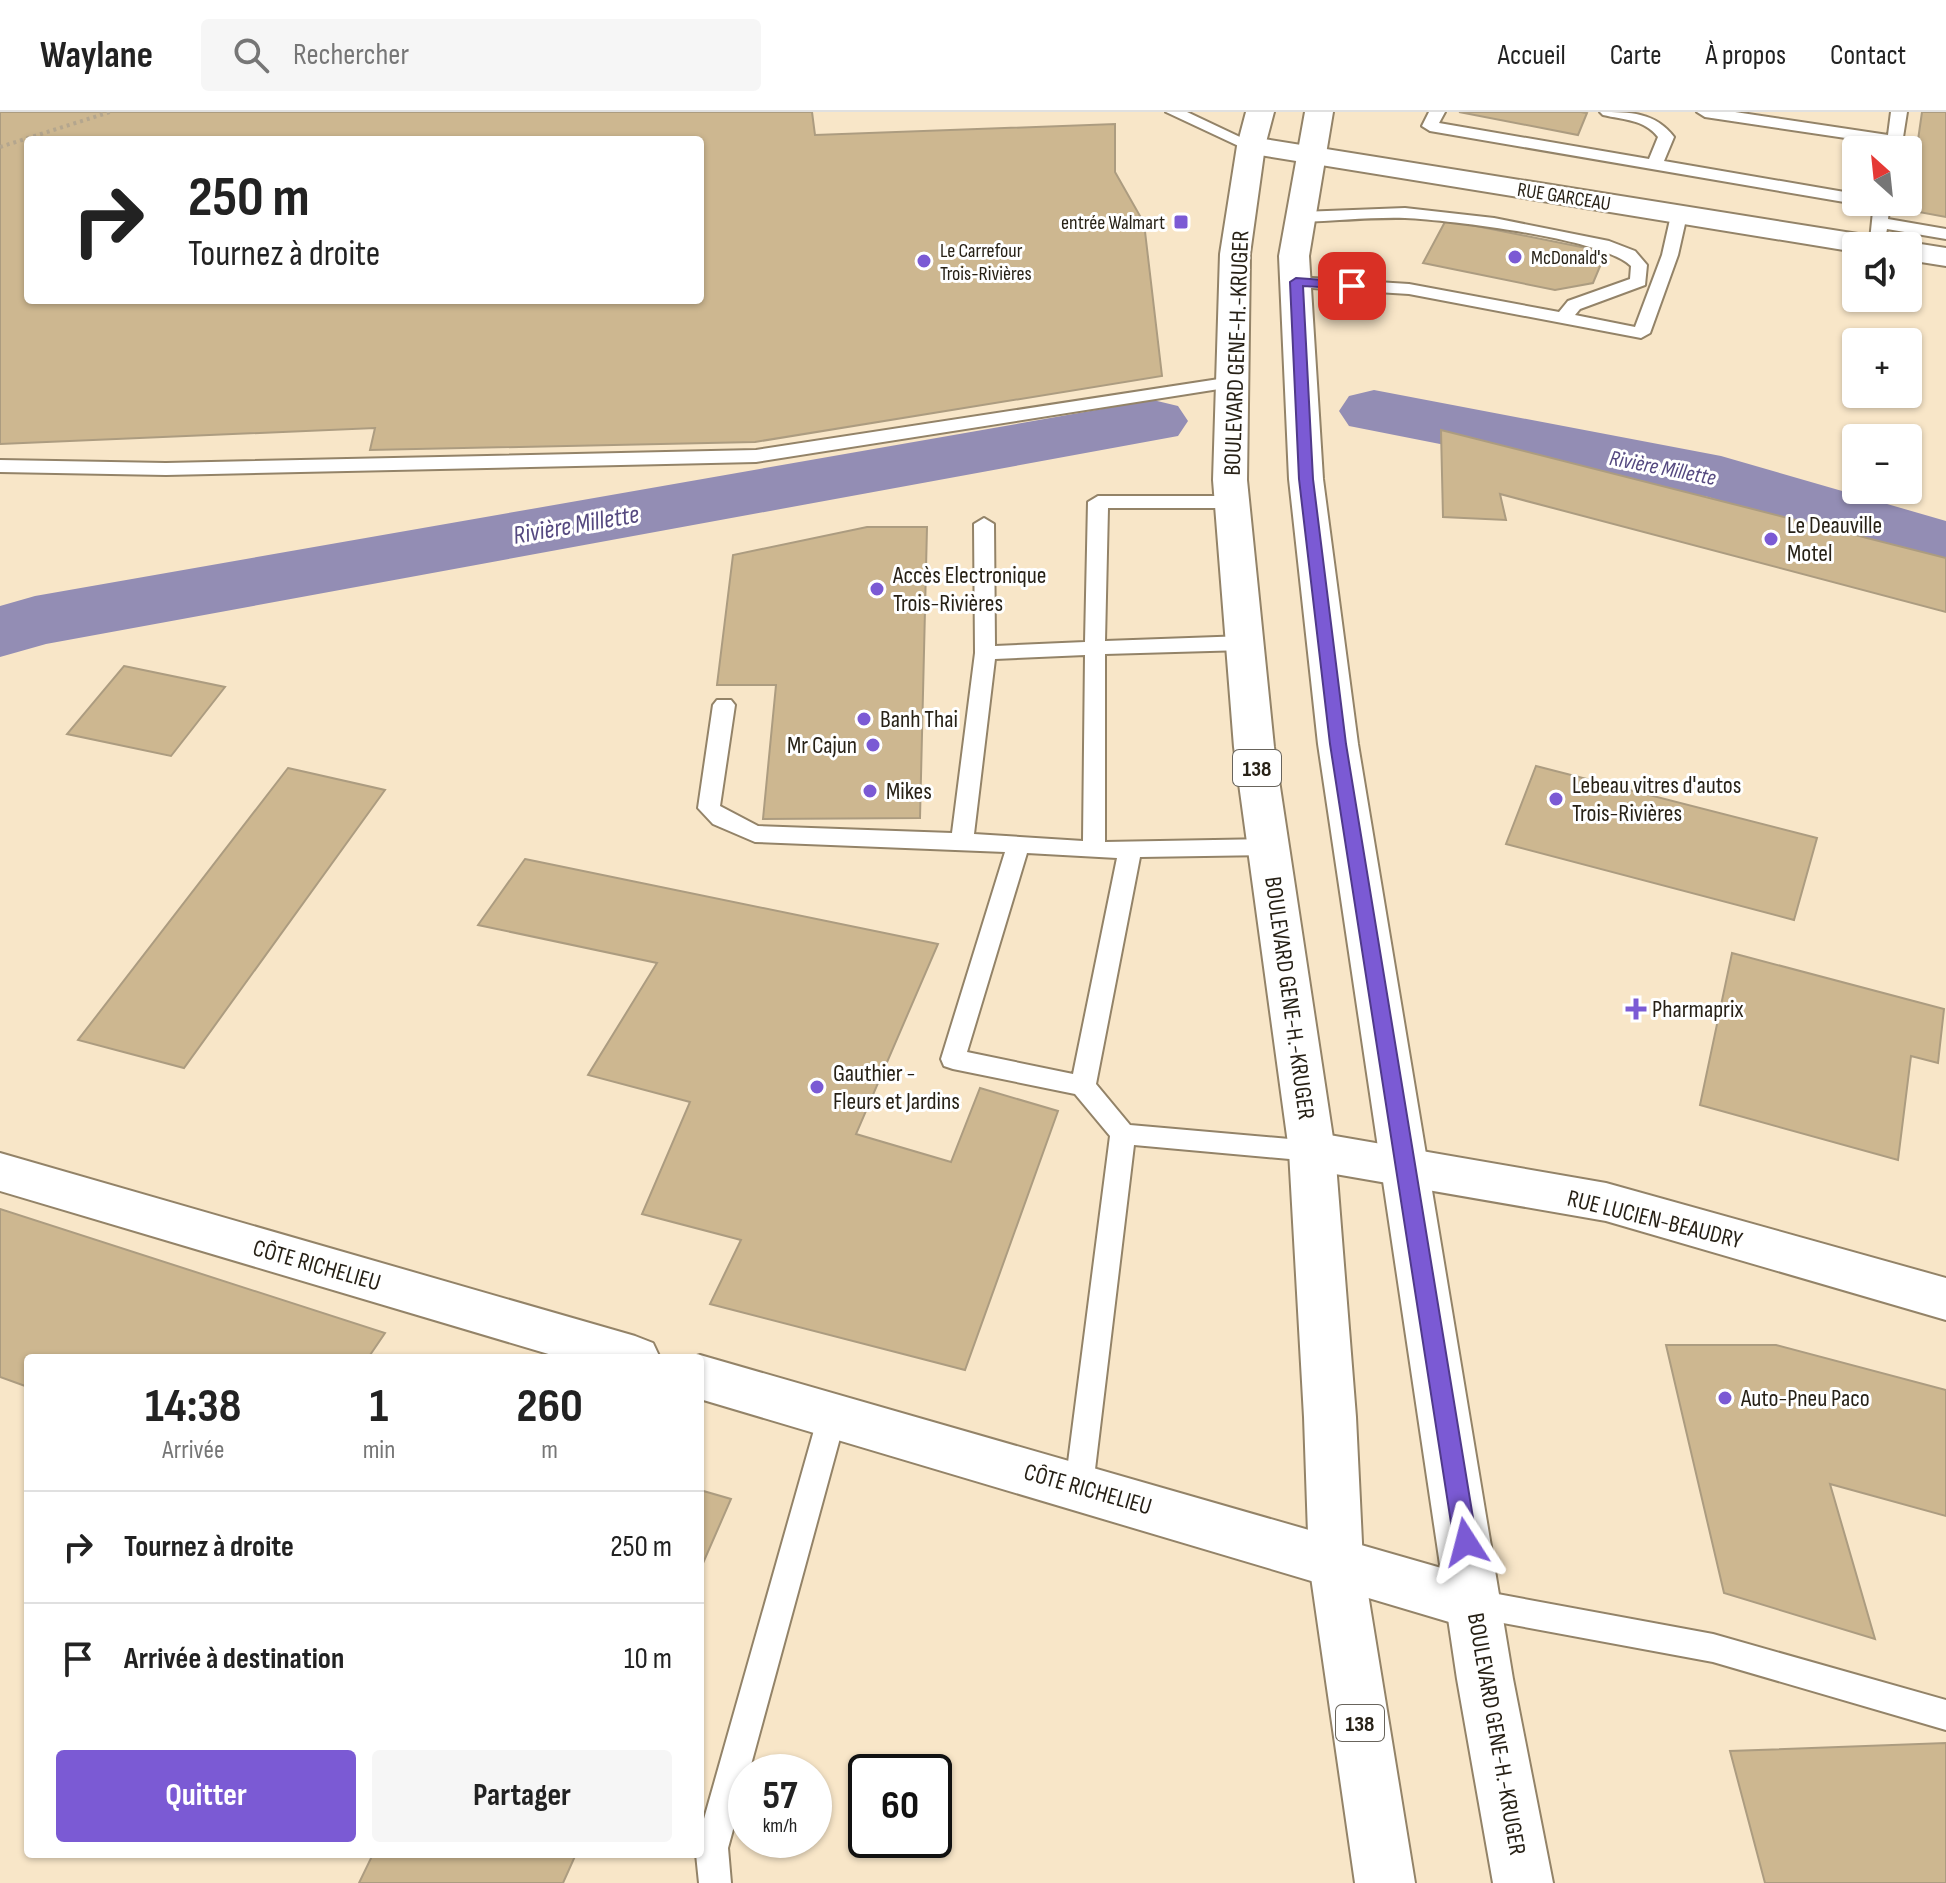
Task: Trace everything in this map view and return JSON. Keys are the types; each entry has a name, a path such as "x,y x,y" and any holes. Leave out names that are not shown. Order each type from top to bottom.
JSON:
{"main road":[{"name":"BOULEVARD GENE-H.-KRUGER","path":"1260,112 1251,146 1235,254 1232,502 1254,747 1312,1151 1330,1417 1336,1563 1385,1883"},
{"name":"BOULEVARD GENE-H.-KRUGER","path":"1319,112 1294,256 1306,479 1338,744 1476,1604 1485,1679 1523,1883"},
{"name":"RUE GARCEAU","path":"1251,146 1679,215 1842,234"},
{"path":"1922,253 1946,257"},
{"name":"RUE LUCIEN-BEAUDRY","path":"1312,1151 1606,1202 1946,1299"},
{"name":"CÔTE RICHELIEU","path":"0,1172 621,1354"},
{"name":"CÔTE RICHELIEU","path":"704,1378 1476,1604"}],"lane":[{"path":"1174,112 1251,146"},
{"path":"1437,112 1430,126 1842,197"},
{"path":"1608,112 1641,117 1661,128 1666,137 1654,166"},
{"path":"1705,112 1842,136"},
{"path":"1895,136 1899,112"},
{"path":"1301,217 1405,213 1494,223 1609,246 1629,255 1639,265 1639,281 1632,286 1574,305 1563,319"},
{"path":"1296,282 1409,289 1641,333 1670,255 1679,215"},
{"path":"1922,235 1946,234"},
{"path":"0,466 166,469 756,456 1232,382"},
{"path":"1094,850 1098,502 1232,502"},
{"path":"962,841 985,653 984,524"},
{"path":"985,653 1245,643"},
{"path":"724,705 709,808 721,818 755,834 962,841 1094,850 1269,847"},
{"path":"1018,847 953,1059 1083,1086 1123,1134 1312,1151"},
{"path":"1083,1086 1130,849"},
{"path":"1079,1486 1123,1134"},
{"path":"715,1883 712,1848 832,1416"},
{"path":"1476,1604 1713,1648 1946,1715"}],"path":[{"path":"38,136 110,112"},
{"path":"0,147 24,140"}],"building":[{"name":"Le Carrefour Trois-Rivières","path":"0,112 812,112 815,135 1115,124 1115,172 1144,223 1162,376 755,442 370,450 375,428 0,444"},
{"path":"1459,112 1581,112 1587,113 1578,135"},
{"path":"1922,112 1946,112 1946,217 1922,213 1922,136 1919,136"},
{"name":"McDonald's","path":"1446,220 1606,252 1593,283 1555,290 1423,263"},
{"name":"Le Deauville Motel","path":"1441,430 1946,558 1946,612 1500,494 1506,520 1443,517"},
{"path":"867,527 927,527 920,818 763,819 776,685 717,685 733,555"},
{"path":"124,666 225,687 171,756 67,734"},
{"path":"1536,766 1817,838 1794,920 1506,844"},
{"path":"288,768 385,790 184,1068 78,1040"},
{"path":"525,859 938,944 856,1134 951,1162 980,1088 1058,1111 965,1370 710,1304 741,1240 642,1214 690,1102 588,1075 657,963 478,925"},
{"path":"1732,953 1944,1009 1938,1063 1911,1056 1898,1160 1700,1105"},
{"path":"0,1209 385,1333 371,1354 24,1354 24,1386 0,1377"},
{"path":"1666,1345 1776,1345 1946,1390 1946,1516 1830,1484 1875,1639 1724,1593"},
{"path":"704,1491 731,1499 704,1561"},
{"path":"1946,1743 1946,1883 1765,1883 1730,1751"},
{"path":"371,1858 574,1858 563,1883 359,1883"}],"waterway":[{"name":"Rivière Millette","path":"1374,411 1721,478 1946,545"},
{"name":"Rivière Millette","path":"0,632 35,621 1153,421"}],"place":[{"name":"entrée Walmart","path":"1181,222"},
{"name":"McDonald's","path":"1515,257"},
{"name":"Le Carrefour Trois-Rivières","path":"924,261"},
{"name":"Le Deauville Motel","path":"1771,539"},
{"name":"Accès Electronique Trois-Rivières","path":"877,589"},
{"name":"Banh Thai","path":"864,719"},
{"name":"Mr Cajun","path":"873,745"},
{"name":"Mikes","path":"870,791"},
{"name":"Lebeau vitres d'autos Trois-Rivières","path":"1556,799"},
{"name":"Pharmaprix","path":"1636,1009"},
{"name":"Gauthier - Fleurs et Jardins","path":"817,1087"},
{"name":"Auto-Pneu Paco","path":"1725,1398"}],"route":[{"path":"1352,286 1296,282 1306,479 1338,744 1466,1542"}]}
